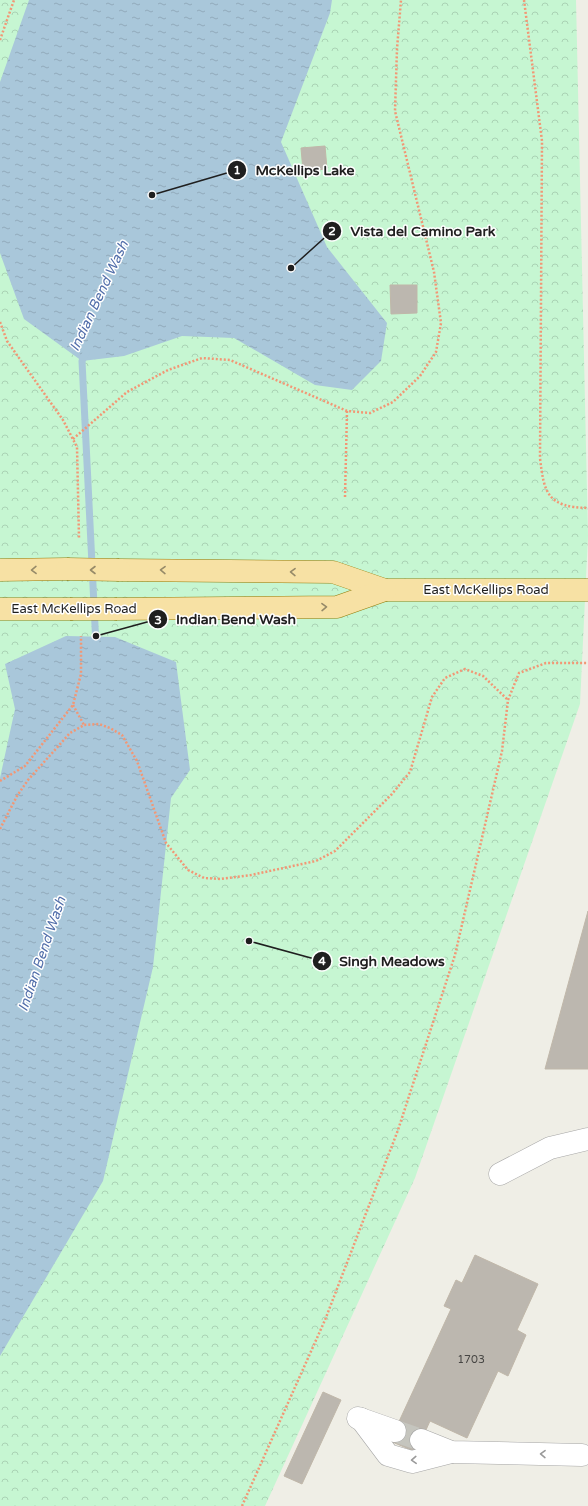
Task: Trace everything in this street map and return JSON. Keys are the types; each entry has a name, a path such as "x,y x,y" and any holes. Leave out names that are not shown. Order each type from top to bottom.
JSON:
{"main road":[{"name":"East McKellips Road","path":"0,570 67,569 333,572 385,590 588,590"},
{"name":"East McKellips Road","path":"0,609 337,607 385,590"}],"street":[{"path":"500,1174 550,1148 588,1139"},
{"path":"395,1430 355,1417 388,1455 412,1462 451,1452 582,1455"},
{"path":"421,1440 451,1452"}],"path":[{"path":"0,40 14,0"},
{"path":"73,439 127,392 168,370 202,358 230,360 347,411 370,413 393,402 420,376 436,352 441,323 434,272 396,111 397,49 401,0"},
{"path":"524,0 542,141 540,458 542,480 546,493 562,504 588,508"},
{"path":"0,322 7,341 63,420 77,447 79,538"},
{"path":"345,497 347,411"},
{"path":"0,781 25,766 73,705 81,674 81,636"},
{"path":"242,1506 325,1320 401,1122 455,955 502,751 508,700 519,673 546,664 588,663"},
{"path":"0,829 17,796 28,780 70,733 84,725 99,724 122,735 137,761 166,843 188,870 204,878 220,878 251,875 316,860 335,851 392,794 410,772 432,697 445,678 465,669 483,676 508,700"},
{"path":"73,705 84,725"}],"green space":[{"path":"0,0 576,0 588,536 580,704 415,1178 265,1506 0,1506"}],"water":[{"path":"29,0 332,0 330,13 281,142 327,247 387,323 381,361 352,390 315,385 234,338 182,336 124,356 82,361 24,319 0,253 0,82"},
{"path":"66,636 115,637 176,662 190,770 171,798 153,967 103,1181 0,1356 0,778 15,709 5,664"}],"building":[{"path":"325,146 327,169 303,171 301,148"},
{"path":"390,285 417,285 417,313 391,314"},
{"path":"588,911 588,1069 545,1069"},
{"path":"475,1255 538,1284 517,1330 526,1335 508,1376 498,1371 467,1438 430,1421 416,1452 390,1441 451,1309 444,1306 456,1280 462,1283"},
{"path":"323,1392 341,1400 302,1484 284,1476"}],"waterway":[{"name":"Indian Bend Wash","path":"86,353 82,361 96,646"}],"tunnel":[{"path":"395,1431 421,1440"}],"place":[{"name":"McKellips Lake","path":"152,195"},
{"name":"Vista del Camino Park","path":"291,268"},
{"name":"Indian Bend Wash","path":"96,636"},
{"name":"Singh Meadows","path":"249,941"}]}
